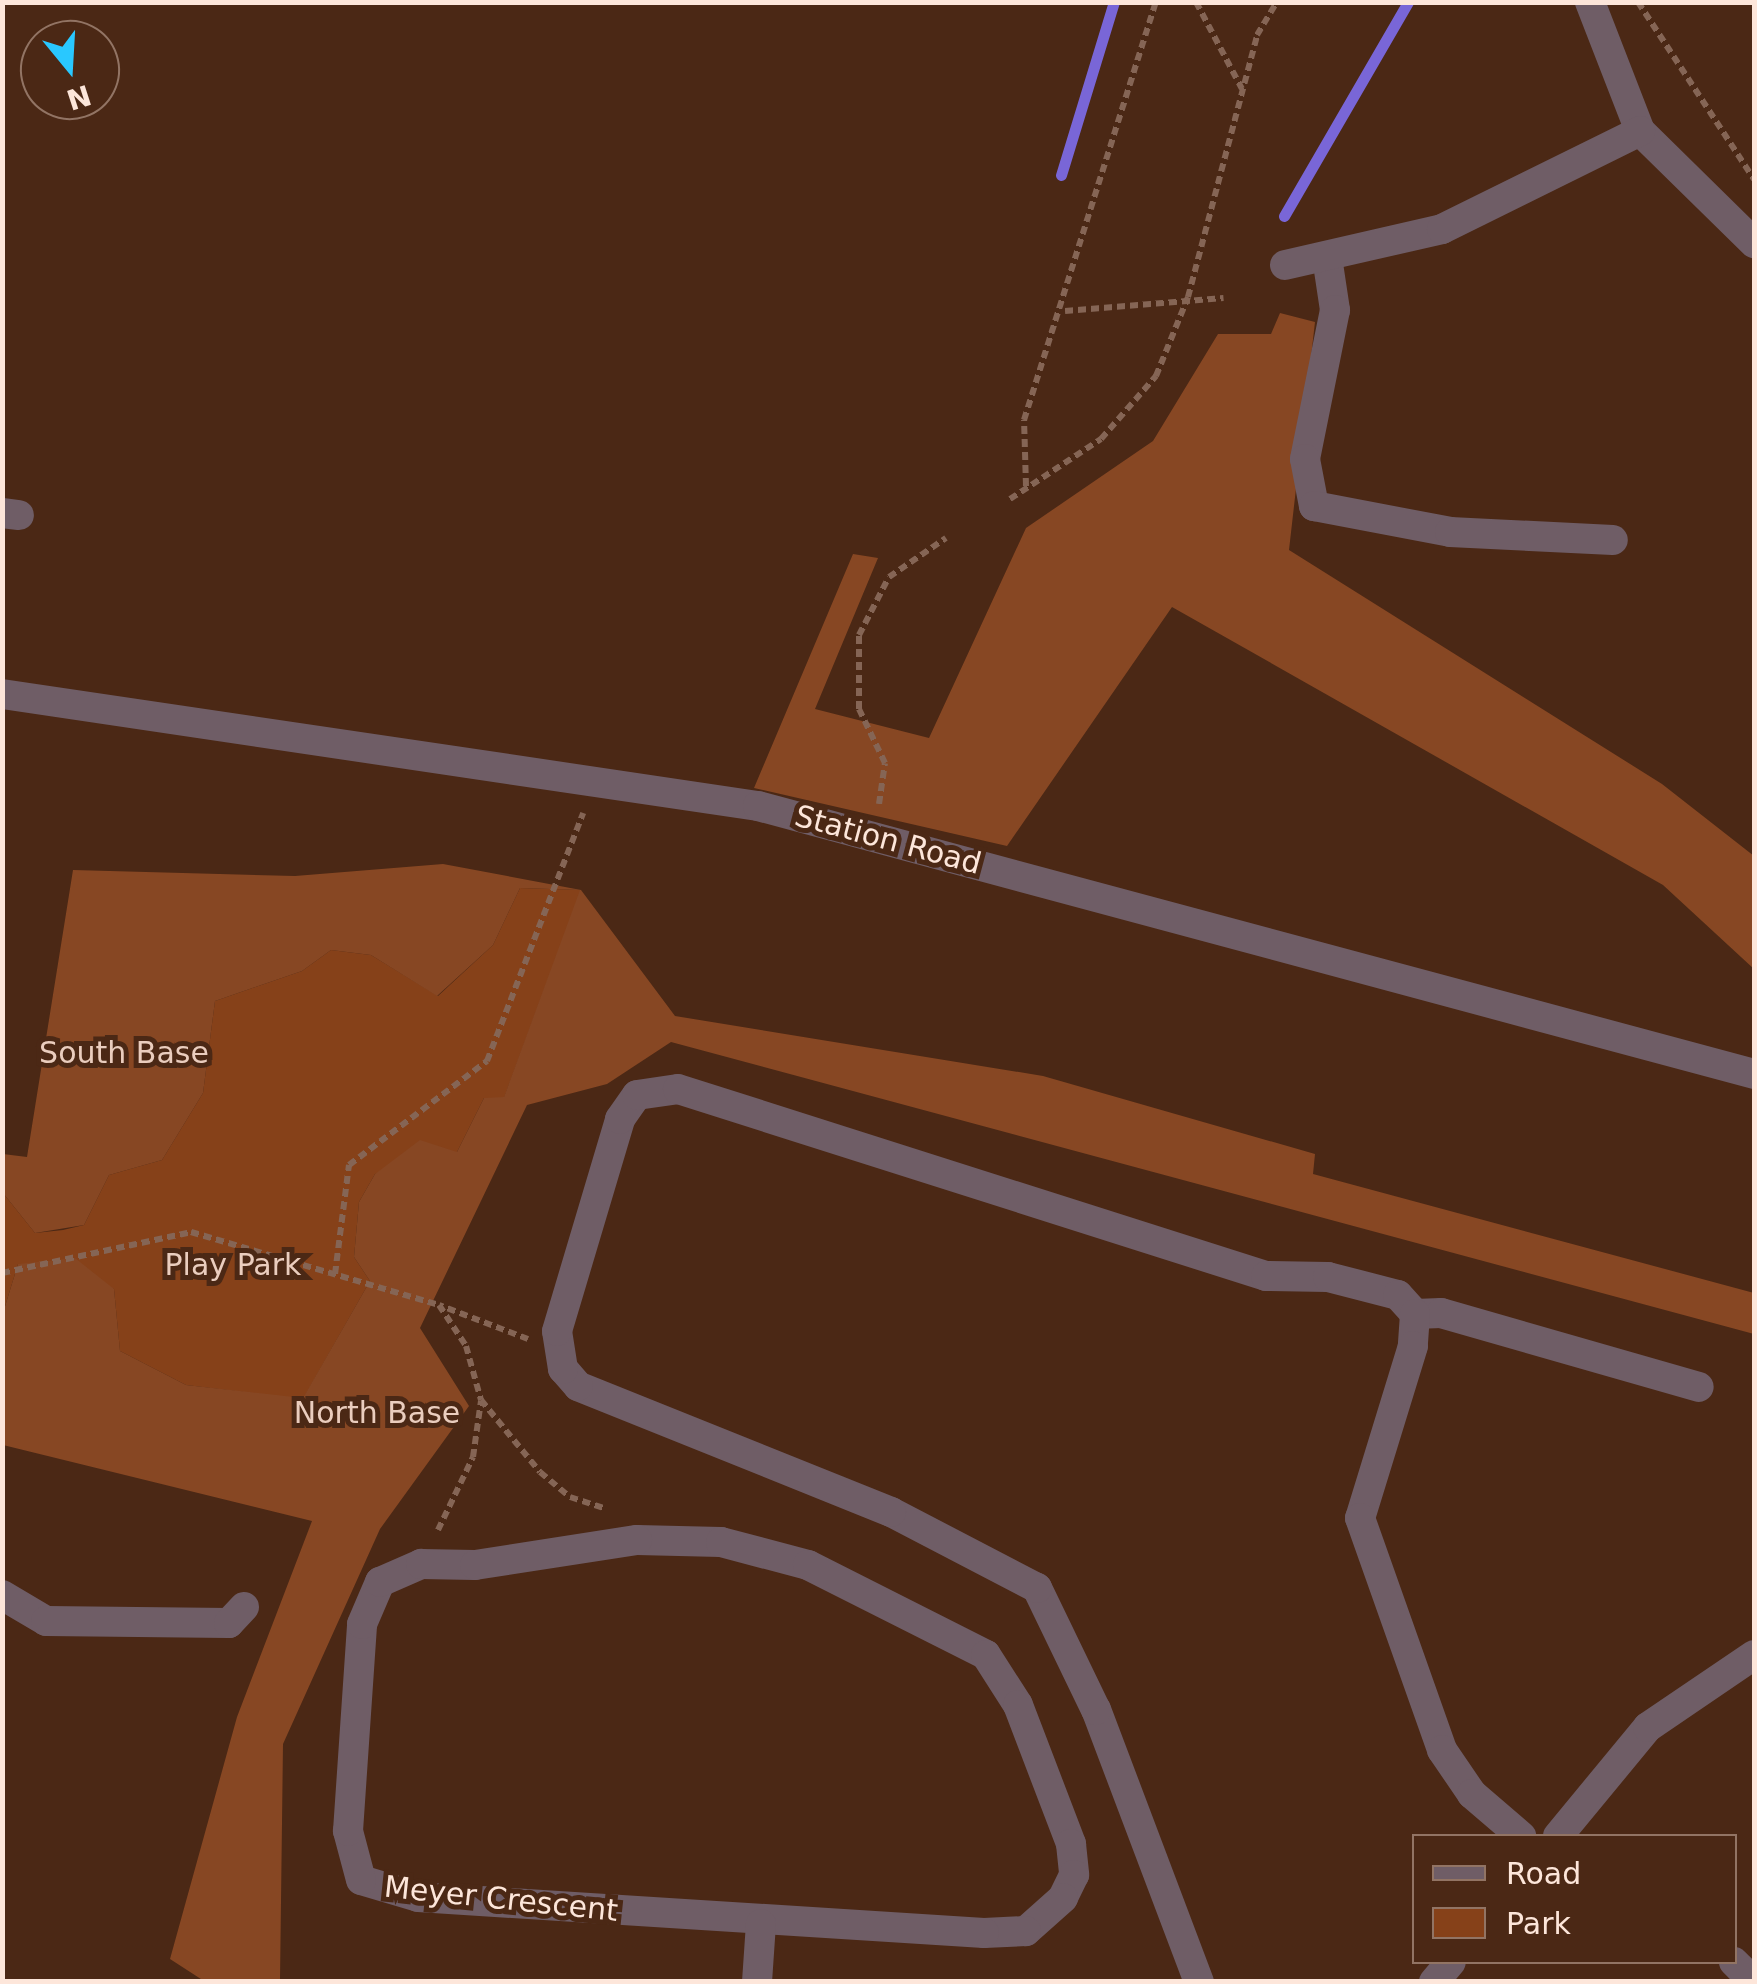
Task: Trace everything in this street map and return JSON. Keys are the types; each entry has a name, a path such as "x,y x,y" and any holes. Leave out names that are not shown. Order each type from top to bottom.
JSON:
{"street":[{"path":"1590,2 1640,131 1754,243"},
{"path":"1285,265 1442,230 1640,131"},
{"path":"1327,258 1334,310 1306,460 1314,506 1450,532 1613,540"},
{"name":"Station Road","path":"2,694 594,782 874,834 1754,1074"},
{"path":"1199,1982 1096,1710 1037,1588 890,1512 578,1386 557,1350 620,1119 637,1094 661,1087 1266,1276 1328,1277 1398,1295 1415,1314 1478,1324 1700,1387"},
{"path":"1415,1314 1360,1518 1448,1762 1520,1834"},
{"name":"Meyer Crescent","path":"637,1540 721,1542 808,1565 986,1655 1018,1704 1071,1844 1074,1875 1063,1898 1026,1931 761,1924 418,1897 361,1880 348,1831 362,1624 380,1582 415,1567 637,1540"},
{"path":"2,1595 46,1620 228,1622 244,1607"},
{"path":"1573,1832 1648,1727 1754,1655"},
{"path":"757,1982 761,1924"},
{"path":"1736,1964 1754,1982"}],"path":[{"path":"1026,487 1024,420 1064,311 1156,2"},
{"path":"1196,2 1243,90"},
{"path":"1010,499 1101,439 1156,376 1188,297 1243,90 1277,2"},
{"path":"1638,2 1754,179"},
{"path":"1064,311 1188,297 1222,298"},
{"path":"874,834 885,763 860,709 859,635 889,578 946,538"},
{"path":"335,1274 349,1166 487,1061 594,782"},
{"path":"2,1274 191,1232 439,1305 557,1350"},
{"path":"415,1567 473,1457 481,1400 466,1346 439,1305"},
{"path":"481,1400 555,1485 610,1509"}],"green space":[{"path":"1280,313 1315,322 1289,550 1662,784 1754,856 1754,969 1663,885 1172,607 1007,846 754,788 853,554 878,558 815,709 929,738 1026,528 1153,441 1218,334 1271,334"},
{"path":"443,864 581,890 675,1016 1043,1076 1315,1154 1313,1174 1754,1293 1754,1334 671,1042 607,1084 527,1105 420,1328 469,1406 380,1529 283,1744 280,1981 204,1981 170,1959 237,1717 312,1521 3,1445 3,1313 18,1264 75,1258 114,1289 120,1351 186,1385 303,1398 370,1281 354,1257 359,1202 375,1174 420,1140 457,1152 484,1098 504,1097 580,890 520,888 493,945 437,996 371,955 331,950 302,971 215,1001 203,1093 162,1160 109,1175 84,1225 35,1233 3,1193 3,1154 27,1157 73,870 295,876"},
{"name":"Play Park","path":"520,888 581,890 504,1098 484,1098 457,1152 375,1174 359,1202 354,1257 370,1281 303,1399 186,1385 120,1351 114,1289 18,1264 3,1313 3,1193 35,1233 63,1230 84,1225 109,1175 162,1160 203,1093 215,1001 302,971 331,950 371,955 438,996 493,945"}],"waterway":[{"path":"1061,175 1114,2"},
{"path":"1284,216 1408,2"}],"park label":[{"name":"South Base","path":"124,1053"},
{"name":"North Base","path":"377,1413"}]}
